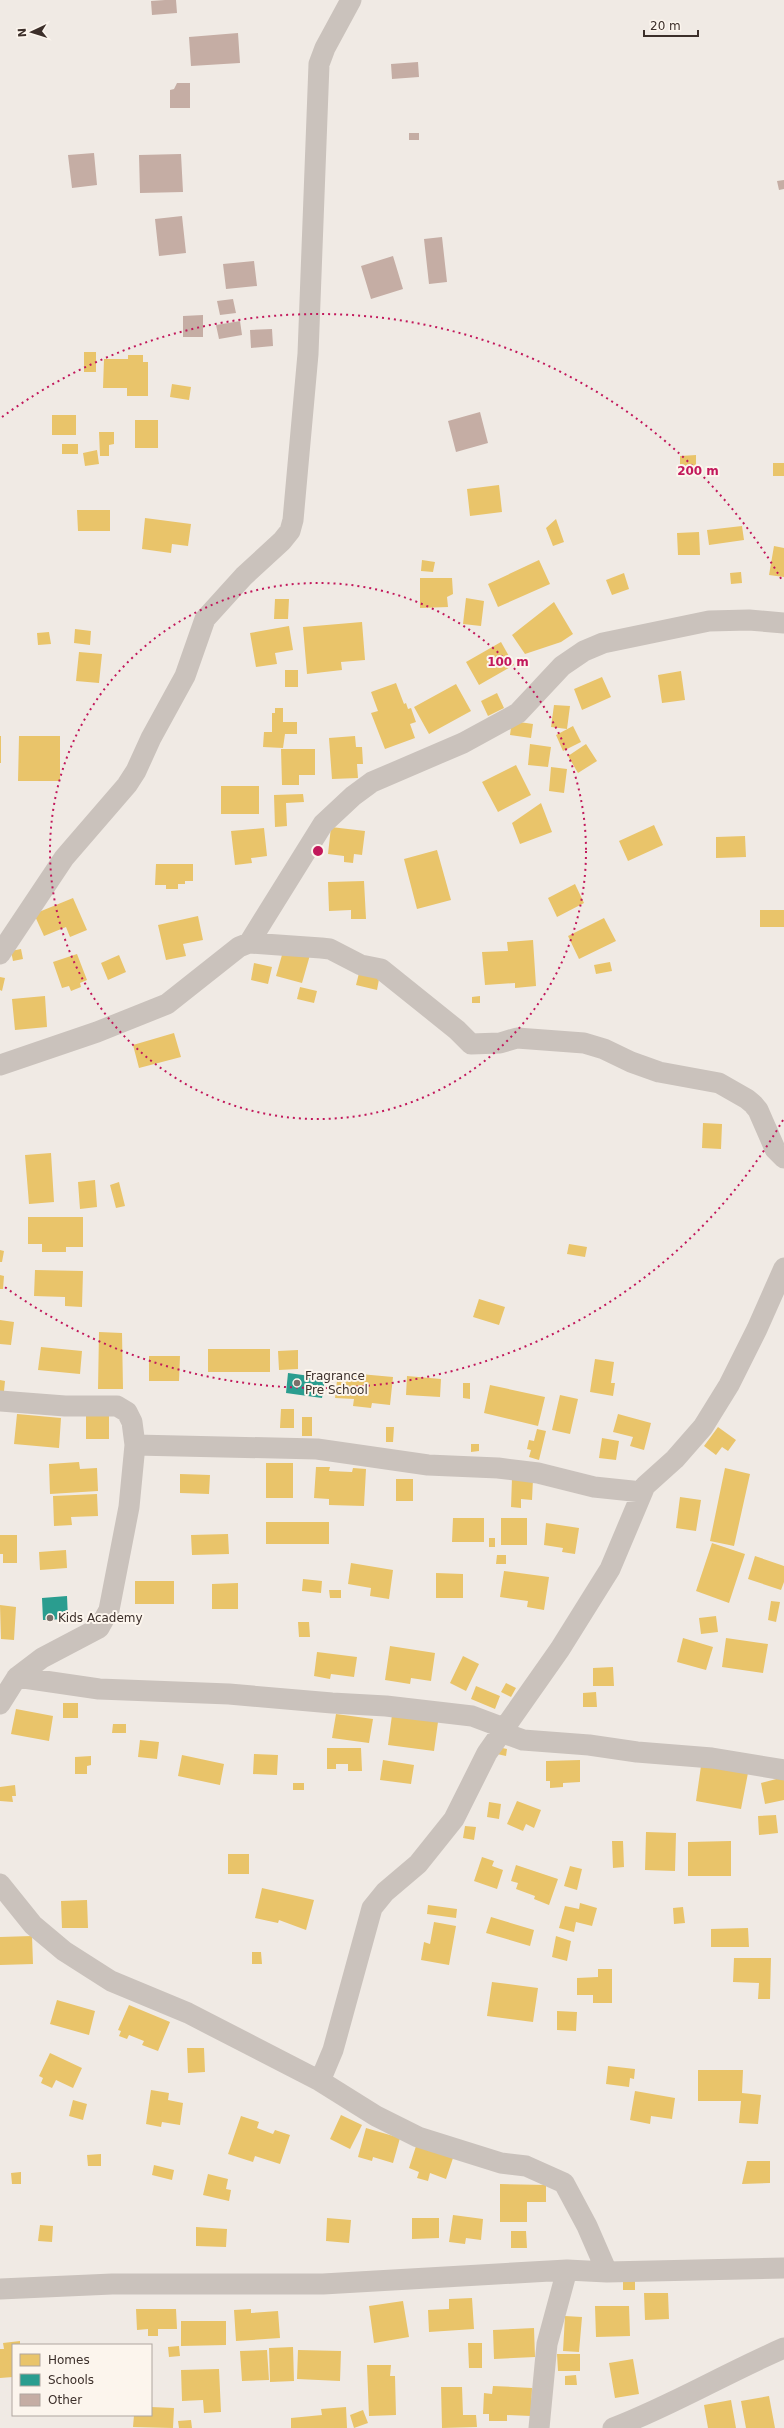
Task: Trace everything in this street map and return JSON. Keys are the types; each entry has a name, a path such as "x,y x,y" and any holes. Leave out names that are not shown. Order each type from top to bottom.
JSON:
{"street":[{"path":"0,954 64,858 127,784 136,771 151,738 185,676 205,619 221,599 282,542 290,530 293,520 308,354 319,64 325,48 351,0"},
{"path":"249,943 323,824 353,796 372,782 463,743 518,713 562,666 584,651 603,643 708,621 749,620 784,623"},
{"path":"0,1065 97,1032 167,1004 239,947 249,943 260,942 330,949 347,959 381,969 457,1030 471,1044 500,1043 517,1038 584,1043 604,1049 646,1068 669,1074 719,1083 753,1104 758,1110 775,1148 784,1158"},
{"path":"320,2081 332,2050 372,1908 385,1892 418,1864 454,1818 471,1780 504,1728 590,1604 610,1569 630,1525 642,1492 651,1479 675,1459 703,1426 729,1385 754,1336 784,1268"},
{"path":"0,1401 118,1406 127,1412 132,1422 135,1444 129,1507 109,1610 105,1620 99,1628 42,1658 17,1677 0,1704"},
{"path":"135,1444 317,1449 428,1465 498,1468 538,1473 594,1487 642,1492"},
{"path":"17,1677 98,1689 229,1694 326,1703 386,1706 472,1716 504,1728 510,1735 523,1740 589,1744 637,1752 712,1758 784,1770"},
{"path":"0,1884 33,1925 88,1968 123,1986 188,2013 320,2081 376,2116 418,2137 501,2164 526,2166 564,2183 587,2226 607,2272"},
{"path":"0,2289 112,2284 323,2284 567,2270 607,2272 784,2268"},
{"path":"539,2428 547,2344 567,2270"},
{"path":"612,2428 642,2417 739,2367 784,2348"}],"building: Homes":[{"path":"84,352 96,352 96,372 84,372"},
{"path":"128,355 143,355 143,362 148,362 148,396 127,396 127,388 103,388 104,359 128,359"},
{"path":"172,384 191,387 189,400 170,397"},
{"path":"52,415 76,415 76,435 52,435"},
{"path":"135,420 158,420 158,448 135,448"},
{"path":"99,432 114,432 114,444 109,445 109,456 100,456"},
{"path":"62,444 78,444 78,454 62,454"},
{"path":"97,450 99,464 85,466 83,453"},
{"path":"696,455 696,474 680,475 680,456"},
{"path":"773,463 784,463 784,476 773,476"},
{"path":"499,485 502,512 470,516 467,489"},
{"path":"77,510 110,510 110,531 78,531"},
{"path":"145,518 191,524 188,546 172,544 171,553 142,549"},
{"path":"556,519 564,542 553,546 546,528"},
{"path":"742,526 744,540 709,545 707,530"},
{"path":"699,532 700,555 678,555 677,533"},
{"path":"774,546 784,548 784,577 769,575"},
{"path":"422,560 435,562 433,572 421,571"},
{"path":"539,560 550,584 498,607 488,584"},
{"path":"741,572 742,583 731,584 730,573"},
{"path":"624,573 629,589 612,595 606,580"},
{"path":"420,578 452,578 453,594 447,597 448,607 420,608"},
{"path":"466,598 484,601 481,626 463,624"},
{"path":"275,599 289,599 288,619 274,619"},
{"path":"554,602 573,634 561,642 525,654 512,635"},
{"path":"362,622 365,660 341,662 342,670 307,674 303,627"},
{"path":"289,626 293,650 275,653 277,664 256,667 250,633"},
{"path":"75,629 91,631 90,645 74,643"},
{"path":"49,632 51,644 38,645 37,633"},
{"path":"501,642 514,665 479,685 466,662"},
{"path":"79,652 102,654 99,683 76,681"},
{"path":"285,670 298,670 298,687 285,687"},
{"path":"681,671 685,700 662,703 658,675"},
{"path":"602,677 611,697 582,710 574,689"},
{"path":"396,683 404,704 406,703 408,709 411,708 416,722 410,724 415,738 385,749 371,713 378,711 371,692"},
{"path":"456,684 471,711 429,734 414,707"},
{"path":"497,693 504,708 488,716 481,701"},
{"path":"554,705 570,706 567,729 551,727"},
{"path":"275,708 283,708 283,722 297,722 297,734 285,734 283,748 263,747 264,732 272,732 272,713 275,713"},
{"path":"512,721 533,724 531,738 510,735"},
{"path":"573,726 581,742 563,751 556,735"},
{"path":"1,736 1,763 0,763"},
{"path":"19,736 60,736 60,781 18,781"},
{"path":"355,736 356,747 362,747 363,764 357,764 358,778 332,779 329,738"},
{"path":"530,744 551,747 548,767 528,765"},
{"path":"586,744 597,761 578,773 568,756"},
{"path":"281,749 315,749 315,775 299,775 299,785 282,785"},
{"path":"516,765 531,795 498,812 482,782"},
{"path":"551,767 567,769 564,793 549,791"},
{"path":"221,786 259,786 259,814 221,814"},
{"path":"303,794 304,802 286,803 287,826 275,827 274,795"},
{"path":"541,803 552,832 520,844 512,823"},
{"path":"654,825 663,845 628,861 619,841"},
{"path":"331,827 365,831 362,855 354,854 353,863 344,862 344,856 328,854"},
{"path":"264,828 267,856 251,858 252,863 235,865 231,831"},
{"path":"745,836 746,857 716,858 716,837"},
{"path":"437,850 451,900 417,909 404,859"},
{"path":"156,864 193,864 193,881 185,881 185,884 178,884 178,889 166,889 166,885 155,885"},
{"path":"364,881 366,919 351,919 351,910 329,911 328,882"},
{"path":"575,884 584,903 557,917 548,898"},
{"path":"73,898 87,930 70,937 66,927 44,936 34,914"},
{"path":"760,910 784,910 784,927 760,927"},
{"path":"198,916 203,940 183,944 186,956 166,960 158,925"},
{"path":"604,918 616,941 579,959 568,936"},
{"path":"533,940 536,986 515,988 515,983 485,985 482,952 508,951 507,942"},
{"path":"284,948 310,955 302,983 276,976"},
{"path":"21,949 23,959 13,961 11,951"},
{"path":"77,954 87,980 80,983 81,987 71,991 69,986 62,988 53,962"},
{"path":"119,955 126,972 108,980 101,963"},
{"path":"610,962 612,971 596,974 594,965"},
{"path":"254,963 272,967 268,984 251,980"},
{"path":"360,969 380,974 377,990 356,985"},
{"path":"0,977 5,978 2,991 0,990"},
{"path":"300,987 317,991 314,1003 297,999"},
{"path":"45,996 47,1027 15,1030 12,999"},
{"path":"480,996 480,1003 472,1003 472,997"},
{"path":"174,1033 181,1057 139,1068 133,1045"},
{"path":"703,1123 722,1124 721,1149 702,1148"},
{"path":"51,1153 54,1202 29,1204 25,1155"},
{"path":"95,1180 97,1207 80,1209 78,1182"},
{"path":"119,1182 125,1206 116,1208 110,1185"},
{"path":"28,1217 83,1217 83,1247 66,1247 66,1252 42,1252 42,1244 28,1244"},
{"path":"569,1244 587,1247 585,1257 567,1254"},
{"path":"0,1250 4,1251 2,1262 0,1262"},
{"path":"35,1270 83,1271 82,1307 65,1306 65,1297 34,1296"},
{"path":"0,1275 4,1276 3,1289 0,1289"},
{"path":"479,1299 505,1307 499,1325 473,1317"},
{"path":"0,1320 14,1322 11,1345 0,1344"},
{"path":"99,1332 122,1333 123,1389 98,1389"},
{"path":"41,1347 82,1351 80,1374 38,1370"},
{"path":"208,1349 270,1349 270,1372 208,1372"},
{"path":"298,1350 298,1369 279,1370 278,1351"},
{"path":"149,1356 180,1356 179,1381 149,1381"},
{"path":"595,1359 614,1362 611,1383 615,1383 613,1396 590,1392"},
{"path":"338,1372 393,1377 390,1405 372,1403 371,1408 353,1406 354,1399 335,1398"},
{"path":"407,1376 441,1379 440,1397 406,1395"},
{"path":"0,1380 5,1381 4,1391 0,1391"},
{"path":"463,1383 470,1383 470,1399 463,1398"},
{"path":"490,1385 545,1397 538,1426 484,1413"},
{"path":"560,1395 578,1399 570,1434 552,1430"},
{"path":"281,1409 294,1409 294,1428 280,1428"},
{"path":"17,1414 61,1418 59,1448 14,1444"},
{"path":"86,1414 109,1414 109,1439 86,1439"},
{"path":"618,1414 651,1423 644,1450 630,1446 633,1437 613,1432"},
{"path":"302,1417 312,1417 312,1436 302,1436"},
{"path":"386,1427 394,1427 393,1442 386,1442"},
{"path":"718,1427 736,1440 728,1451 722,1447 716,1455 704,1446"},
{"path":"537,1429 546,1431 539,1460 529,1457 531,1450 527,1449 529,1440 534,1441"},
{"path":"602,1438 619,1441 616,1460 599,1458"},
{"path":"471,1444 479,1444 479,1451 471,1452"},
{"path":"79,1462 80,1469 97,1468 98,1491 50,1494 49,1464"},
{"path":"266,1463 293,1463 293,1498 266,1498"},
{"path":"316,1467 330,1467 329,1471 352,1472 353,1468 366,1469 364,1506 329,1505 329,1499 314,1498"},
{"path":"725,1468 750,1474 734,1546 710,1541"},
{"path":"180,1474 210,1475 209,1494 180,1493"},
{"path":"512,1478 533,1479 532,1500 521,1499 521,1508 511,1507"},
{"path":"396,1479 413,1479 413,1501 396,1501"},
{"path":"97,1494 98,1516 71,1517 72,1525 54,1526 53,1496"},
{"path":"680,1497 701,1500 696,1531 676,1528"},
{"path":"453,1518 484,1518 484,1542 452,1542"},
{"path":"501,1518 527,1518 527,1545 501,1545"},
{"path":"266,1522 329,1522 329,1544 266,1544"},
{"path":"546,1523 579,1528 575,1554 562,1552 563,1548 544,1545"},
{"path":"228,1534 229,1554 192,1555 191,1535"},
{"path":"0,1535 17,1535 17,1563 3,1563 3,1554 0,1554"},
{"path":"489,1538 495,1538 495,1547 489,1547"},
{"path":"712,1543 745,1554 729,1603 696,1591"},
{"path":"66,1550 67,1568 40,1570 39,1552"},
{"path":"497,1555 506,1555 506,1564 496,1564"},
{"path":"755,1556 784,1566 784,1582 781,1590 748,1579"},
{"path":"351,1563 393,1570 389,1599 370,1596 371,1588 348,1584"},
{"path":"504,1571 549,1577 544,1610 527,1607 528,1601 500,1597"},
{"path":"436,1573 463,1574 463,1598 436,1598"},
{"path":"303,1579 322,1581 321,1593 302,1591"},
{"path":"135,1581 174,1581 174,1604 135,1604"},
{"path":"238,1583 238,1609 212,1609 212,1584"},
{"path":"329,1590 341,1590 341,1598 330,1598"},
{"path":"771,1601 780,1602 776,1622 768,1620"},
{"path":"0,1605 16,1607 14,1640 1,1639"},
{"path":"716,1616 718,1632 701,1634 699,1618"},
{"path":"298,1622 309,1622 310,1637 299,1637"},
{"path":"683,1638 713,1647 706,1670 677,1662"},
{"path":"726,1638 768,1644 763,1673 722,1667"},
{"path":"390,1646 435,1653 431,1681 411,1678 410,1684 385,1680"},
{"path":"317,1652 357,1657 354,1677 331,1674 330,1679 314,1676"},
{"path":"463,1656 479,1664 466,1691 450,1683"},
{"path":"613,1667 614,1686 593,1686 593,1668"},
{"path":"506,1683 516,1688 511,1697 501,1692"},
{"path":"476,1686 500,1696 495,1709 471,1699"},
{"path":"596,1692 597,1707 583,1707 583,1693"},
{"path":"63,1703 78,1703 78,1718 63,1718"},
{"path":"16,1709 53,1716 49,1741 11,1734"},
{"path":"336,1714 373,1719 369,1743 332,1738"},
{"path":"392,1715 438,1722 434,1751 388,1745"},
{"path":"113,1724 126,1724 126,1733 112,1733"},
{"path":"140,1740 159,1742 157,1759 138,1757"},
{"path":"498,1747 507,1749 506,1756 497,1754"},
{"path":"327,1748 361,1748 362,1771 348,1771 348,1764 336,1764 336,1769 327,1769"},
{"path":"254,1754 278,1755 277,1775 253,1774"},
{"path":"182,1755 224,1764 220,1785 178,1776"},
{"path":"91,1756 91,1765 87,1766 87,1774 75,1774 75,1757"},
{"path":"383,1760 414,1765 411,1784 380,1780"},
{"path":"580,1760 580,1782 563,1783 563,1787 550,1788 550,1781 546,1781 546,1761"},
{"path":"701,1766 748,1773 741,1809 696,1801"},
{"path":"784,1777 784,1800 765,1804 761,1783"},
{"path":"293,1783 304,1783 304,1790 293,1790"},
{"path":"15,1785 16,1796 12,1796 13,1802 0,1801 0,1787"},
{"path":"517,1801 541,1810 534,1828 526,1824 523,1831 507,1824"},
{"path":"489,1802 501,1804 499,1819 487,1817"},
{"path":"776,1815 778,1833 759,1835 758,1816"},
{"path":"465,1826 476,1827 474,1840 463,1838"},
{"path":"646,1832 676,1833 675,1871 645,1870"},
{"path":"612,1841 623,1841 624,1867 613,1868"},
{"path":"731,1841 731,1876 688,1876 688,1842"},
{"path":"228,1854 249,1854 249,1874 228,1874"},
{"path":"482,1857 494,1861 492,1866 503,1870 497,1889 474,1881"},
{"path":"516,1865 558,1879 549,1905 534,1899 535,1896 516,1889 518,1883 511,1881"},
{"path":"570,1866 582,1869 577,1890 564,1886"},
{"path":"262,1888 314,1900 306,1930 279,1920 278,1923 255,1918"},
{"path":"87,1900 88,1928 62,1928 61,1901"},
{"path":"580,1903 597,1908 592,1926 576,1922 574,1932 559,1928 565,1906 579,1909"},
{"path":"428,1905 457,1909 456,1918 427,1914"},
{"path":"683,1907 685,1923 674,1924 673,1908"},
{"path":"491,1917 534,1930 530,1946 486,1933"},
{"path":"434,1922 456,1926 449,1965 421,1960 424,1942 430,1944"},
{"path":"748,1928 749,1947 711,1947 711,1929"},
{"path":"32,1936 33,1964 0,1965 0,1937"},
{"path":"556,1936 571,1941 567,1961 552,1957"},
{"path":"252,1952 261,1952 262,1964 252,1964"},
{"path":"734,1958 771,1958 770,1999 758,1999 759,1983 733,1982"},
{"path":"598,1969 612,1969 612,2003 593,2003 593,1995 577,1995 577,1978 598,1977"},
{"path":"492,1982 538,1988 533,2022 487,2016"},
{"path":"57,2000 95,2011 89,2035 50,2024"},
{"path":"129,2005 170,2022 158,2051 142,2045 144,2041 129,2035 127,2039 119,2036 121,2031 118,2030"},
{"path":"557,2011 577,2012 576,2031 557,2030"},
{"path":"187,2048 204,2048 205,2072 188,2073"},
{"path":"50,2053 82,2068 73,2088 56,2080 52,2088 41,2083 43,2078 39,2076"},
{"path":"608,2066 635,2069 634,2079 630,2078 629,2087 606,2084"},
{"path":"698,2070 743,2070 742,2093 761,2095 758,2124 739,2123 741,2101 698,2101"},
{"path":"151,2090 169,2093 168,2100 183,2103 180,2125 162,2122 161,2127 146,2124"},
{"path":"635,2091 675,2098 672,2119 651,2116 650,2124 630,2120"},
{"path":"73,2100 87,2104 83,2120 69,2116"},
{"path":"341,2115 362,2125 350,2149 330,2139"},
{"path":"241,2116 259,2122 257,2128 273,2134 275,2130 290,2135 280,2164 255,2156 253,2162 228,2154"},
{"path":"366,2128 400,2138 393,2163 373,2157 372,2161 358,2157"},
{"path":"417,2143 454,2155 446,2179 430,2173 428,2181 417,2178 419,2172 409,2168"},
{"path":"101,2154 101,2166 88,2166 87,2155"},
{"path":"747,2161 770,2161 770,2183 742,2184"},
{"path":"154,2165 174,2170 172,2180 152,2175"},
{"path":"21,2172 21,2184 12,2184 11,2173"},
{"path":"208,2174 228,2179 226,2189 231,2190 229,2201 203,2195"},
{"path":"500,2184 546,2185 546,2202 527,2202 527,2222 500,2222"},
{"path":"453,2215 483,2219 481,2240 466,2238 465,2244 449,2242"},
{"path":"327,2218 351,2220 349,2243 326,2241"},
{"path":"412,2218 439,2218 439,2238 412,2239"},
{"path":"40,2225 53,2226 52,2242 38,2241"},
{"path":"196,2227 227,2229 226,2247 196,2246"},
{"path":"511,2231 526,2231 527,2248 511,2248"},
{"path":"635,2279 635,2290 623,2290 623,2280"},
{"path":"644,2293 668,2293 669,2319 645,2320"},
{"path":"472,2298 474,2329 429,2332 428,2310 449,2309 449,2299"},
{"path":"403,2301 409,2337 374,2343 369,2306"},
{"path":"595,2306 629,2306 630,2336 596,2337"},
{"path":"136,2309 176,2309 177,2329 158,2329 158,2336 148,2336 148,2329 137,2330"},
{"path":"251,2309 251,2313 278,2311 280,2338 236,2341 234,2310"},
{"path":"565,2316 582,2317 579,2352 563,2351"},
{"path":"181,2321 226,2321 226,2345 181,2346"},
{"path":"534,2328 535,2357 494,2359 493,2330"},
{"path":"20,2341 20,2344 12,2344 12,2377 0,2378 0,2349 4,2349 3,2343"},
{"path":"468,2343 482,2343 482,2368 469,2368"},
{"path":"179,2346 180,2356 169,2357 168,2347"},
{"path":"293,2347 294,2381 270,2382 269,2348"},
{"path":"267,2350 269,2380 242,2381 240,2351"},
{"path":"298,2350 341,2351 340,2381 297,2379"},
{"path":"557,2354 580,2354 580,2371 558,2371"},
{"path":"633,2359 639,2394 615,2398 609,2363"},
{"path":"367,2365 391,2365 390,2376 395,2376 396,2415 369,2416"},
{"path":"219,2369 221,2412 204,2413 203,2400 182,2401 181,2370"},
{"path":"576,2375 577,2385 565,2385 565,2376"},
{"path":"493,2386 532,2388 531,2416 507,2415 507,2421 489,2421 489,2414 483,2414 484,2393 492,2394"},
{"path":"441,2387 462,2387 463,2415 476,2415 477,2427 442,2428"},
{"path":"769,2396 775,2428 746,2428 741,2401"},
{"path":"731,2400 736,2428 708,2428 704,2405"},
{"path":"152,2407 174,2408 173,2428 133,2427 134,2416 152,2416"},
{"path":"346,2407 347,2428 291,2428 291,2418 322,2415 321,2409"},
{"path":"363,2410 368,2423 354,2428 350,2415"},
{"path":"191,2420 192,2428 179,2428 178,2421"}],"building: Schools":[{"path":"288,1373 325,1378 322,1398 286,1393"},
{"path":"67,1596 68,1619 43,1620 42,1598"}],"building: Other":[{"path":"176,0 177,13 152,15 151,1"},
{"path":"238,33 240,63 191,66 189,37"},
{"path":"418,62 419,77 392,79 391,64"},
{"path":"177,83 190,83 190,108 170,108 170,90 174,89"},
{"path":"409,133 419,133 419,140 409,140"},
{"path":"94,153 97,185 72,188 68,155"},
{"path":"181,154 183,192 140,193 139,155"},
{"path":"784,180 784,189 779,190 777,181"},
{"path":"182,216 186,253 159,256 155,219"},
{"path":"442,237 447,282 429,284 424,239"},
{"path":"393,256 403,289 371,299 361,266"},
{"path":"254,261 257,286 226,289 223,264"},
{"path":"233,299 236,313 220,315 217,301"},
{"path":"203,315 203,337 183,337 183,316"},
{"path":"240,321 242,335 219,339 216,325"},
{"path":"272,329 273,346 251,348 250,330"},
{"path":"480,412 488,443 456,452 448,421"}],"place":[{"name":"Fragrance Pre School","path":"297,1383"},
{"name":"Kids Academy","path":"50,1618"}]}
